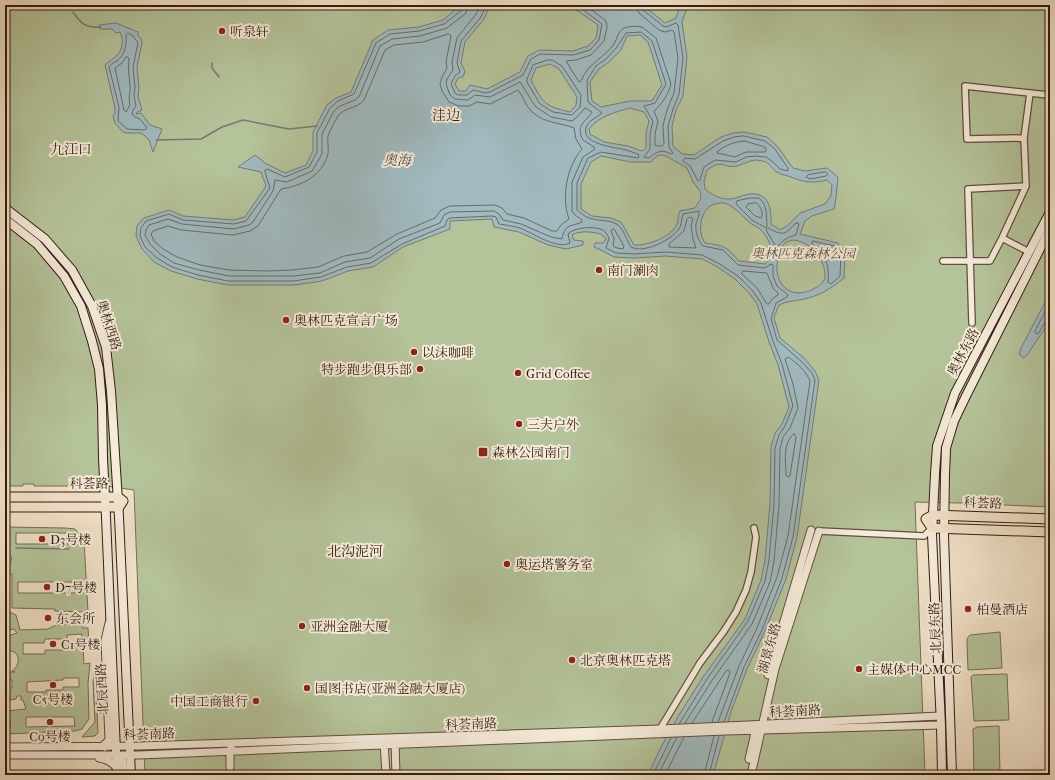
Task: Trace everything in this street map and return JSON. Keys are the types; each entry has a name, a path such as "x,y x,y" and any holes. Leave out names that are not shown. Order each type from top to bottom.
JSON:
{"main road":[{"name":"奥林西路","path":"5,208 49,244 72,270 92,306 106,347 111,391 118,496"},
{"name":"奥林东路","path":"933,514 934,474 937,446 955,393 1050,212"},
{"name":"奥林西路","path":"5,219 36,244 64,276 81,306 99,369 106,507"},
{"name":"奥林东路","path":"944,528 946,448 954,421 983,360 1050,229"},
{"name":"科荟路","path":"5,497 118,496 122,501 119,507 5,507"},
{"name":"北辰西路","path":"106,507 117,771"},
{"name":"北辰西路","path":"119,507 130,746 135,756 131,775"},
{"name":"科荟路","path":"933,514 1050,519"},
{"path":"932,528 926,519 933,514"},
{"name":"科荟路","path":"932,528 1050,532"},
{"name":"北辰东路","path":"932,528 942,775"},
{"name":"北辰东路","path":"944,528 952,775"}],"street":[{"path":"1024,138 967,139 965,86 1048,94"},
{"path":"943,261 990,261 1002,238 1026,186 1024,138 1030,93"},
{"path":"972,323 968,189 1026,186"},
{"path":"1002,238 1029,252"},
{"path":"660,730 700,663 736,612 746,590 751,572 756,537 754,528"},
{"name":"科荟路","path":"815,530 924,536 932,528"},
{"name":"湖景东路","path":"751,775 771,665 815,530"},
{"path":"111,617 105,640 109,740 103,746 120,757 124,766 124,775"},
{"name":"科荟南路","path":"759,728 940,716"},
{"name":"科荟南路","path":"5,747 494,740 725,729 941,725"},
{"name":"湖景东路","path":"746,775 759,728"},
{"path":"116,729 121,748 135,756"},
{"name":"科荟南路","path":"395,742 660,730 669,732"},
{"path":"384,742 386,775"},
{"name":"科荟南路","path":"5,756 135,756 384,742"},
{"path":"395,742 396,775"},
{"path":"229,743 231,775"},
{"path":"84,746 86,751 84,756"},
{"path":"39,756 52,758 102,758 110,762 117,771"}],"green space":[{"name":"奥林匹克森林公园","path":"5,5 1050,5 1050,507 915,502 925,775 145,775 134,490 93,484 92,486 34,486 34,484 23,484 23,486 5,486"},
{"path":"5,527 75,529 84,540 88,612 55,611 55,609 12,608 12,574 5,574 5,571 11,563 11,558 5,551","holes":["16,533 67,533 68,544 16,544","18,582 75,582 75,593 18,593"]},
{"path":"5,574 6,602 8,602 9,612 16,615 20,630 48,629 56,625 73,624 74,621 86,622 86,625 82,625 83,628 88,628 89,645 83,646 84,664 90,663 88,683 89,719 82,729 75,731 5,734 5,729 10,729 10,721 5,721 5,706 6,711 26,709 23,700 21,700 21,696 17,696 16,699 9,700 5,704 5,688 12,688 12,680 5,679 5,667 9,672 15,672 12,671 18,664 18,657 14,652 5,652 5,637 17,633 14,629 10,630 9,626 7,632 8,634 5,635","holes":["82,634 82,645 67,645 67,650 45,650 45,654 23,654 23,643 44,643 45,639 67,639 67,635","79,678 79,687 63,687 63,690 46,690 46,692 27,692 27,682","26,717 74,717 75,726 26,727"]},
{"path":"1000,632 1002,668 968,670 967,639 970,635"},
{"path":"95,666 98,733 95,736 82,737 95,722 93,682"},
{"path":"1007,674 1009,720 974,721 971,677 973,675"},
{"path":"999,726 1000,775 974,775 973,729 977,727"}],"water":[{"name":"奥海","path":"461,5 490,5 484,19 465,42 461,63 465,71 463,77 458,78 455,84 459,91 466,91 470,85 487,89 520,72 528,56 539,50 573,51 588,46 596,38 598,25 575,9 572,5 607,5 615,7 626,5 643,5 665,23 676,18 680,5 688,5 682,22 687,57 683,96 676,110 672,126 673,146 682,154 694,155 721,137 733,133 744,132 767,137 777,146 793,168 805,171 827,168 838,177 834,209 812,216 805,221 800,234 838,243 845,253 844,278 820,294 779,305 774,318 780,338 804,358 815,371 819,380 797,537 786,579 765,631 747,669 731,712 713,775 648,775 661,747 679,715 703,677 745,619 761,580 765,560 770,504 771,447 775,433 782,424 789,407 778,365 757,304 749,293 735,279 716,266 702,259 665,256 634,258 614,257 594,247 595,243 603,243 606,239 598,233 583,232 572,235 574,240 583,241 583,245 566,249 548,245 519,232 494,227 492,219 450,221 450,229 403,247 373,267 348,271 322,281 294,285 228,285 197,279 171,271 154,262 142,249 136,236 137,226 144,218 169,210 183,216 234,220 245,217 266,186 261,172 238,167 255,155 265,163 285,173 306,165 313,151 313,132 327,105 336,98 351,92 373,40 388,30 419,27 443,20","holes":["640,35 648,42 662,85 652,101 630,101 601,107 592,101 590,82 599,69 609,62 621,50 627,36","550,64 559,69 577,97 576,105 570,112 549,105 538,94 531,80 536,68","630,108 644,112 649,121 646,133 646,148 642,151 628,146 604,142 590,134 589,129 598,121 619,111","661,155 666,156 687,168 693,182 700,191 701,198 695,208 680,211 676,226 663,238 651,243 634,245 621,222 611,218 592,216 581,209 581,184 591,162 601,156 631,162 651,162 657,156","755,160 765,162 775,171 803,181 816,182 827,180 832,185 831,196 825,204 800,213 787,226 780,230 771,224 770,207 761,196 749,194 731,199 724,199 705,189 704,181 707,170 720,164 732,167","725,203 732,207 750,223 759,228 767,237 772,256 765,264 739,261 725,248 705,243 701,233 701,221 706,210 710,206","792,240 798,241 804,243 815,252 823,264 825,271 824,281 821,284 806,292 798,293 791,292 785,288 778,276 777,267 780,251 786,243"]},
{"path":"116,23 138,32 138,36 141,38 142,43 137,67 139,88 138,96 142,110 136,114 141,113 150,125 162,129 153,152 149,140 144,135 140,133 125,133 115,123 113,116 115,113 115,108 105,65 120,52 122,38 120,32 116,33 112,29 100,29 99,25"},
{"path":"1050,293 1050,321 1024,358 1019,354 1021,348"}],"waterway":[{"path":"73,12 84,24 91,27 101,27"},
{"path":"212,63 212,68 219,77"},
{"path":"156,140 201,139 222,127 243,120 289,129 317,126"},
{"path":"16,548 69,549"}],"place":[{"name":"听泉轩","path":"222,31"},
{"name":"南门涮肉","path":"599,270"},
{"name":"奥林匹克宣言广场","path":"286,320"},
{"name":"以沫咖啡","path":"414,352"},
{"name":"特步跑步俱乐部","path":"420,369"},
{"name":"Grid Coffee","path":"518,373"},
{"name":"三夫户外","path":"519,424"},
{"name":"森林公园南门","path":"483,452"},
{"name":"D3号楼","path":"42,539"},
{"name":"奥运塔警务室","path":"507,564"},
{"name":"D7号楼","path":"47,587"},
{"name":"柏曼酒店","path":"968,609"},
{"name":"东会所","path":"48,618"},
{"name":"亚洲金融大厦","path":"302,626"},
{"name":"C1号楼","path":"53,644"},
{"name":"北京奥林匹克塔","path":"572,660"},
{"name":"主媒体中心MCC","path":"859,669"},
{"name":"C5号楼","path":"53,685"},
{"name":"国图书店(亚洲金融大厦店)","path":"307,688"},
{"name":"中国工商银行","path":"256,701"},
{"name":"C9号楼","path":"50,722"}],"district":[{"name":"洼边","path":"446,115"},
{"name":"九江口","path":"71,149"},
{"name":"北沟泥河","path":"355,551"}]}
